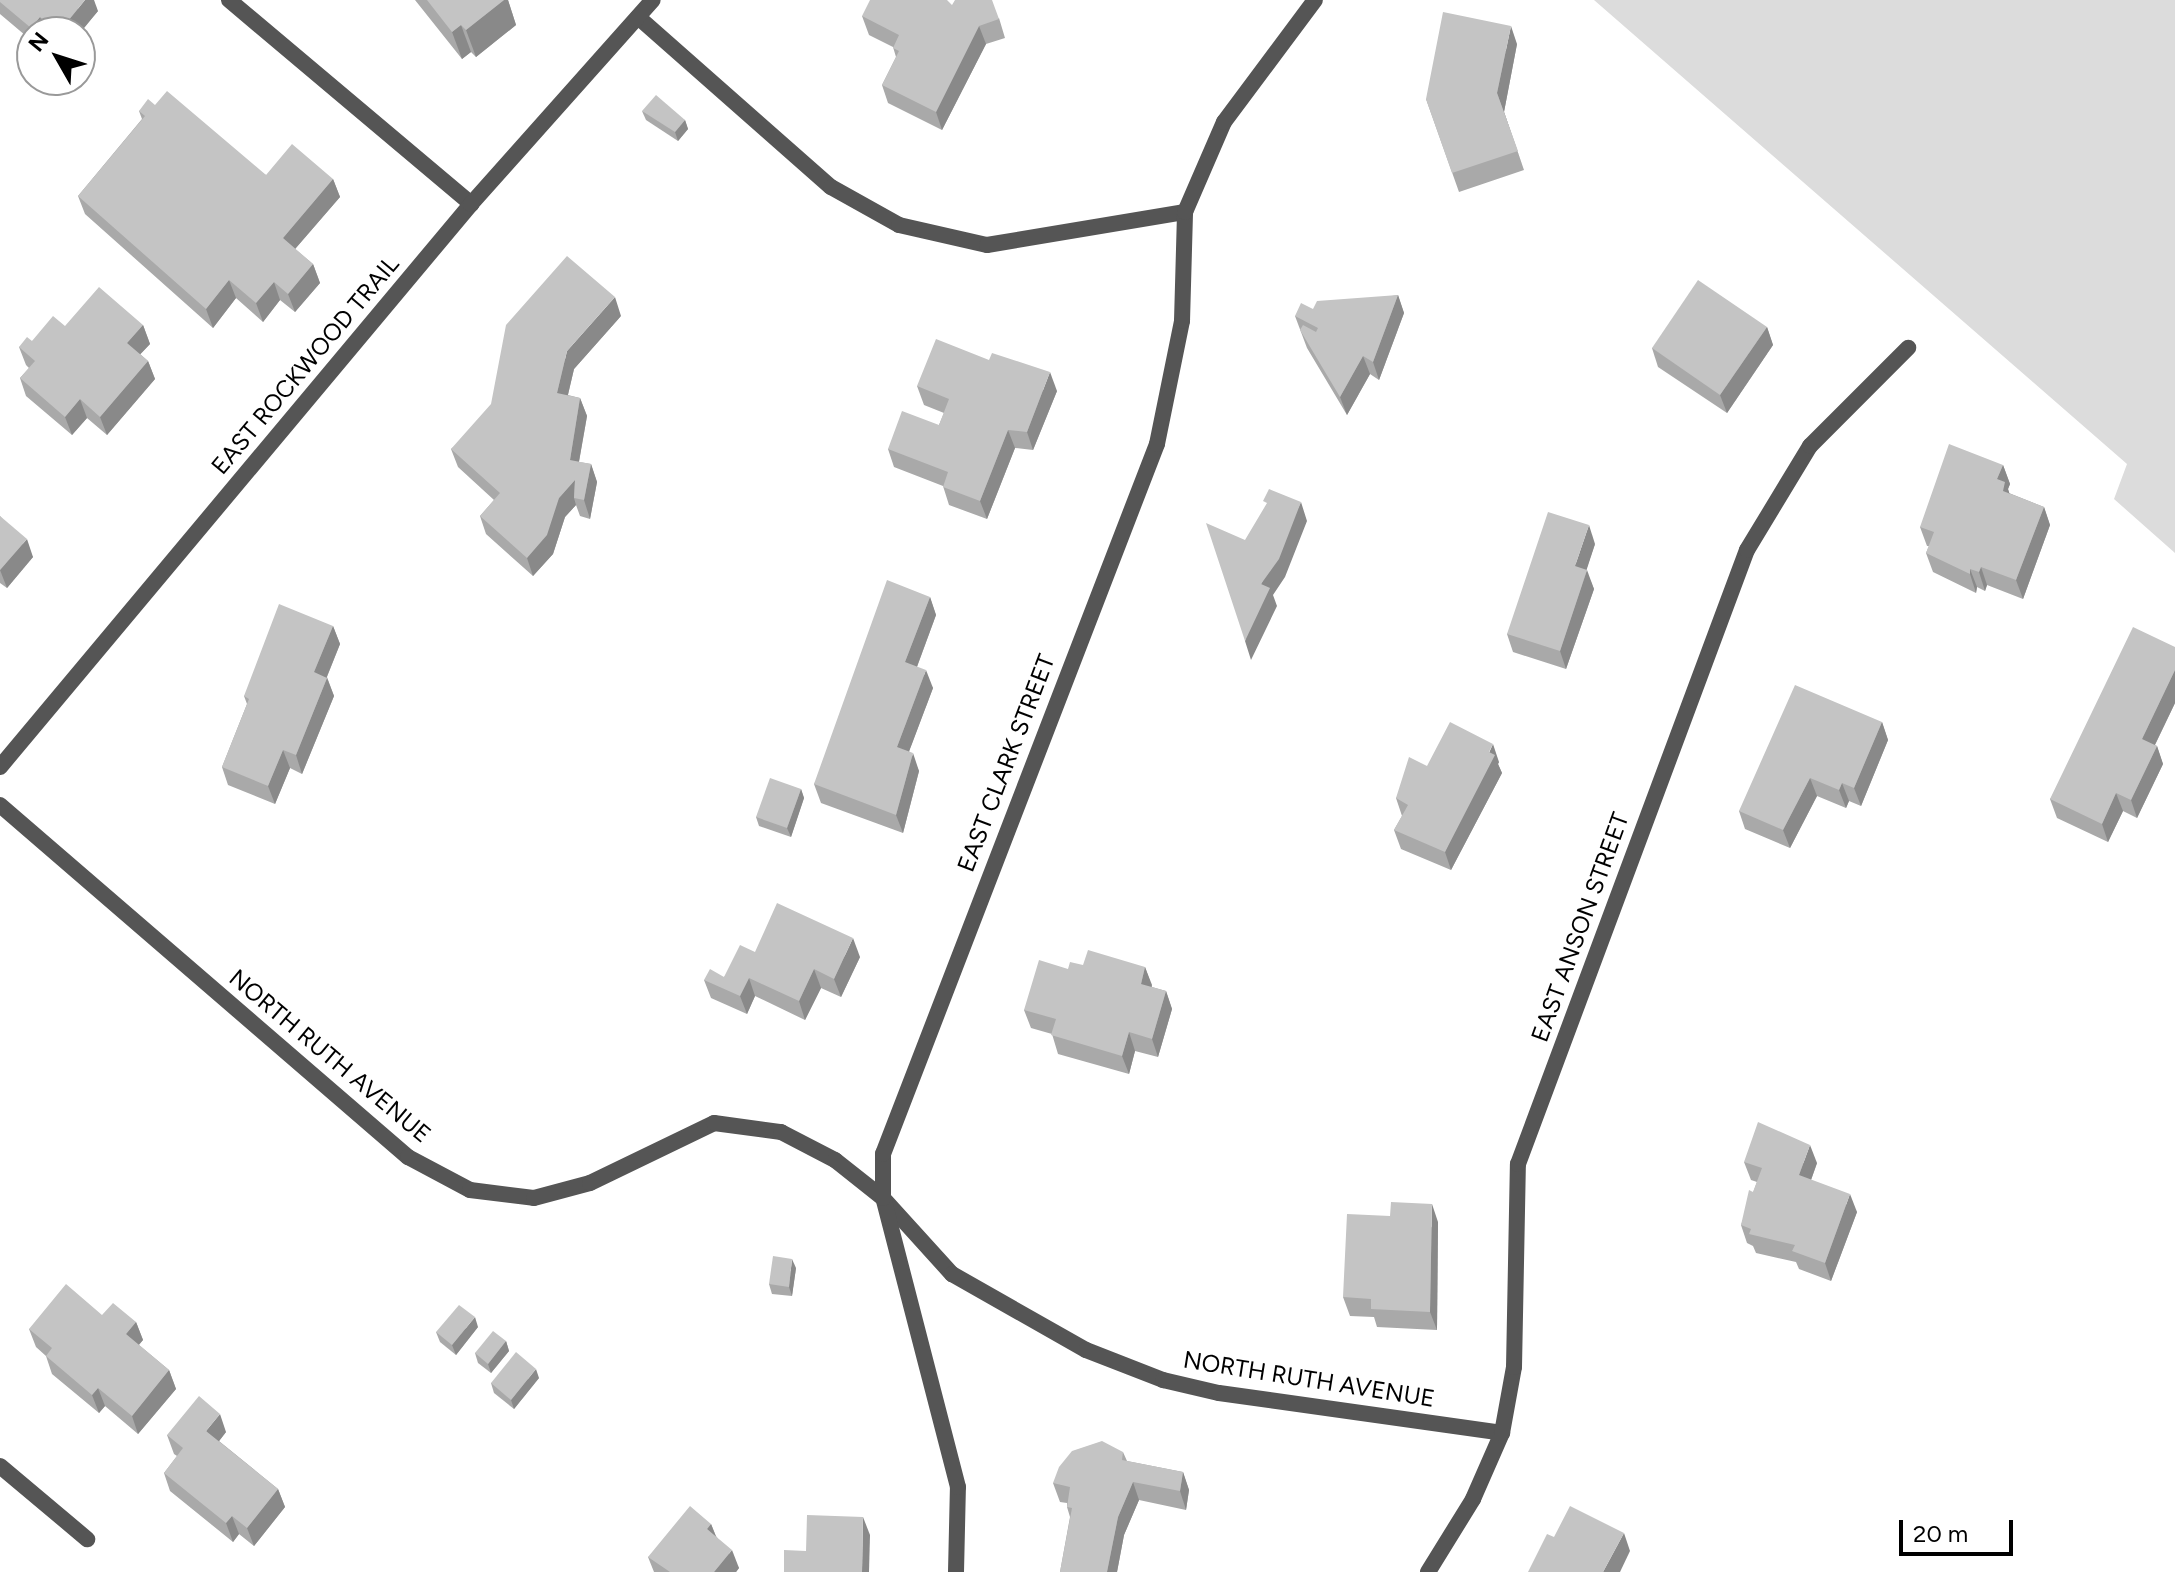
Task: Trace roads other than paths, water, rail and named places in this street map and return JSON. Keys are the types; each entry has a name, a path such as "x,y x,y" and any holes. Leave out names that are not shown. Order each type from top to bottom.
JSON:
{"street":[{"path":"229,0 471,204"},
{"name":"EAST ROCKWOOD TRAIL","path":"0,767 471,204 653,0"},
{"name":"EAST CLARK STREET","path":"956,1572 958,1487 883,1198 883,1154 894,1116 1157,444 1182,321 1185,212 1224,122 1315,0"},
{"path":"638,17 831,187 899,225 987,245 1185,212"},
{"name":"EAST ANSON STREET","path":"1428,1572 1473,1499 1502,1433 1514,1367 1518,1164 1747,550 1810,446 1908,348"},
{"name":"NORTH RUTH AVENUE","path":"0,805 408,1157 470,1190 534,1198 590,1183 714,1123 781,1132 835,1160 883,1198 952,1274 1086,1350 1163,1380 1219,1393 1502,1433"},
{"path":"0,1466 87,1539"}]}
